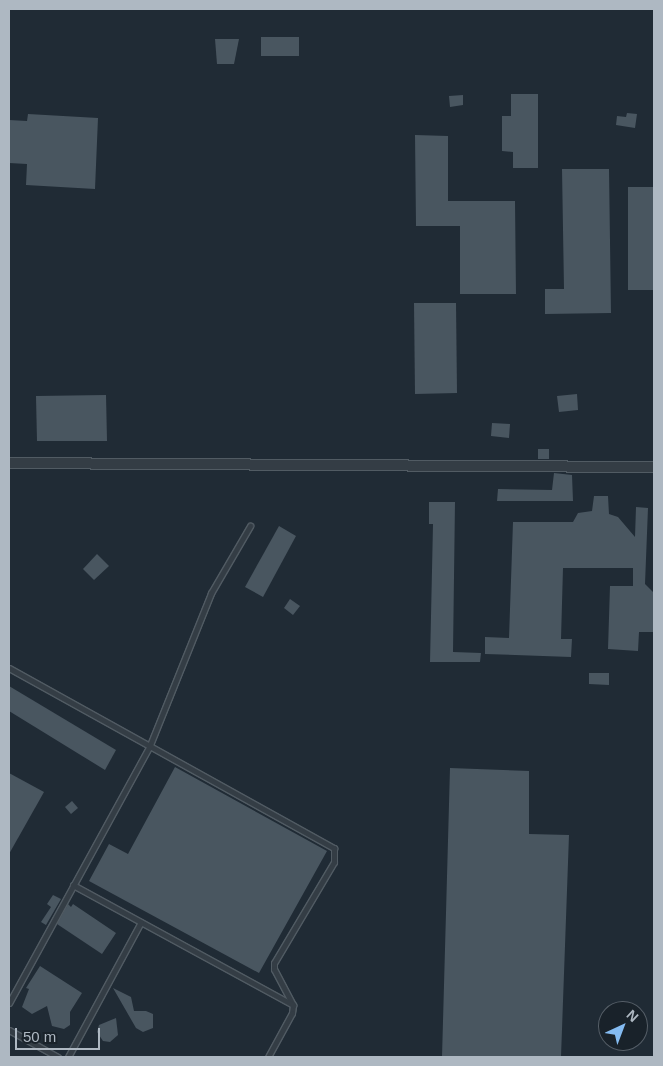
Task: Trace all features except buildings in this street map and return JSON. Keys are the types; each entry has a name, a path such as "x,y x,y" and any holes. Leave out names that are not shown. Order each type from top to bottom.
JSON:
{"street":[{"path":"9,463 654,467"}],"lane":[{"path":"9,1003 150,745 211,593 250,526"},
{"path":"9,668 334,848 334,862 274,963 293,1005 292,1014 268,1057"},
{"path":"73,885 293,1005"},
{"path":"68,1057 140,922"},
{"path":"9,1030 58,1057"}]}
